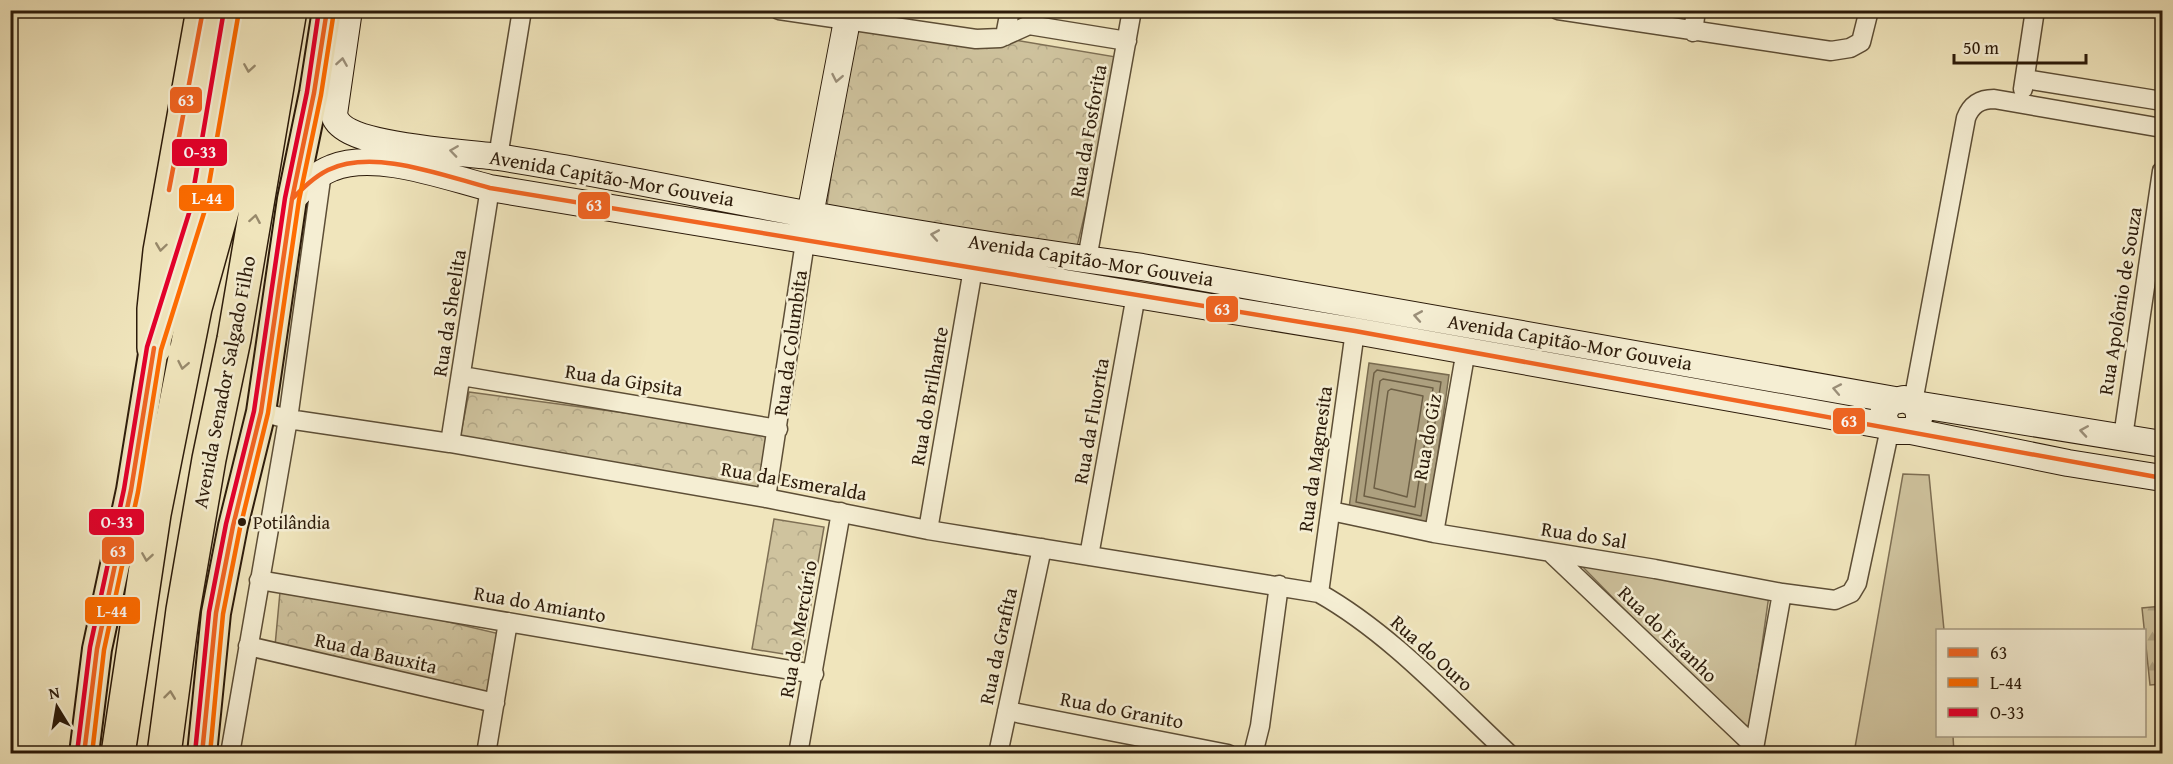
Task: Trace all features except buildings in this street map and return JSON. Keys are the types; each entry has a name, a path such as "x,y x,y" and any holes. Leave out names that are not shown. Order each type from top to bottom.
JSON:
{"highway":[{"path":"154,348 154,309 170,190 203,10"},
{"name":"Avenida Senador Salgado Filho","path":"118,753 154,514 195,308 225,200 258,10"},
{"name":"Avenida Senador Salgado Filho","path":"164,753 184,598 236,327 290,10"},
{"path":"195,308 197,212"}],"main road":[{"path":"84,753 97,649 131,490 154,348 197,212 232,10"},
{"name":"Avenida Senador Salgado Filho","path":"202,753 216,613 233,526 261,412 292,199 314,93 327,10"},
{"name":"Avenida Capitão-Mor Gouveia","path":"350,10 334,114 336,122 341,127 370,140 498,157 810,214 1907,397 2163,444"},
{"name":"Rua da Columbita","path":"805,242 848,16"},
{"path":"292,199 322,172 345,164 380,163 404,166 490,188 1466,350 1896,428 2068,463 2163,478"},
{"path":"1574,369 1579,344"},
{"path":"1896,428 1883,414 1887,405 1907,397"}],"street":[{"path":"498,157 522,10"},
{"path":"779,10 848,16 976,39 1005,36 1025,26 1039,26 1127,41"},
{"path":"1005,36 1010,10"},
{"name":"Rua da Fosforita","path":"1087,260 1132,10"},
{"path":"1558,10 1824,51 1845,49 1861,42 1869,10"},
{"path":"1693,32 1696,10"},
{"path":"2021,103 2035,10"},
{"path":"2025,79 2163,101"},
{"path":"1907,397 1966,117 1971,107 1988,99 2163,128"},
{"name":"Rua Apolônio de Souza","path":"2123,437 2163,171"},
{"path":"230,753 288,419 322,172"},
{"name":"Rua da Sheelita","path":"450,443 490,188"},
{"name":"Rua da Columbita","path":"766,498 805,242"},
{"name":"Rua do Brilhante","path":"928,530 973,269"},
{"name":"Rua da Fluorita","path":"1089,556 1136,295"},
{"name":"Rua da Magnesita","path":"1319,593 1356,331"},
{"name":"Rua do Giz","path":"1434,533 1466,350"},
{"name":"Rua da Gipsita","path":"462,376 778,429"},
{"name":"Rua da Esmeralda","path":"261,412 288,419 450,443 766,498 928,530 1319,593"},
{"name":"Rua do Sal","path":"1332,511 1434,533 1829,600 1846,596 1857,583 1896,428"},
{"name":"Rua do Mercúrio","path":"798,753 814,674 841,512"},
{"name":"Rua da Grafita","path":"998,753 1042,548"},
{"name":"Rua do Estanho","path":"1551,553 1754,750"},
{"name":"Rua do Amianto","path":"259,580 814,674"},
{"path":"1253,753 1260,726 1279,585"},
{"name":"Rua do Ouro","path":"1319,593 1345,609 1389,644 1509,753"},
{"path":"1754,750 1782,593"},
{"path":"486,753 508,621"},
{"name":"Rua da Bauxita","path":"248,646 495,703"},
{"name":"Rua do Granito","path":"1007,711 1228,753"}],"green space":[{"path":"852,27 985,48 1015,40 1122,58 1075,255 826,212"},
{"path":"469,392 767,432 765,495 460,438"},
{"path":"1903,474 1929,475 1944,629 1936,629 1936,737 1953,737 1954,753 1854,753"},
{"path":"774,519 824,527 802,657 752,649"},
{"path":"1575,559 1769,595 1749,737"},
{"path":"280,592 389,608 500,634 490,695 275,646"},
{"path":"2162,606 2162,684 2150,685 2146,629 2142,608"}],"water":[{"path":"1369,363 1449,375 1428,524 1349,508"}],"transit line":[{"name":"63","path":"169,190 203,10"},
{"name":"O-33","path":"77,753 90,647 124,489 147,347 190,210 224,10"},
{"name":"O-33","path":"195,753 209,612 226,524 254,411 285,198 307,92 319,10"},
{"name":"63","path":"202,754 216,613 233,526 261,412 292,199 314,93 327,10"},
{"name":"L-44","path":"92,754 104,650 138,492 161,350 204,213 239,11"},
{"name":"L-44","path":"210,754 223,614 240,528 268,413 299,200 321,95 334,11"},
{"name":"63","path":"292,199 313,179 328,170 346,164 366,162 409,166 490,188 1355,331 2162,478"},
{"name":"63","path":"84,754 97,649 131,490 154,348"}],"place":[{"name":"Potilândia","path":"242,522"}]}
